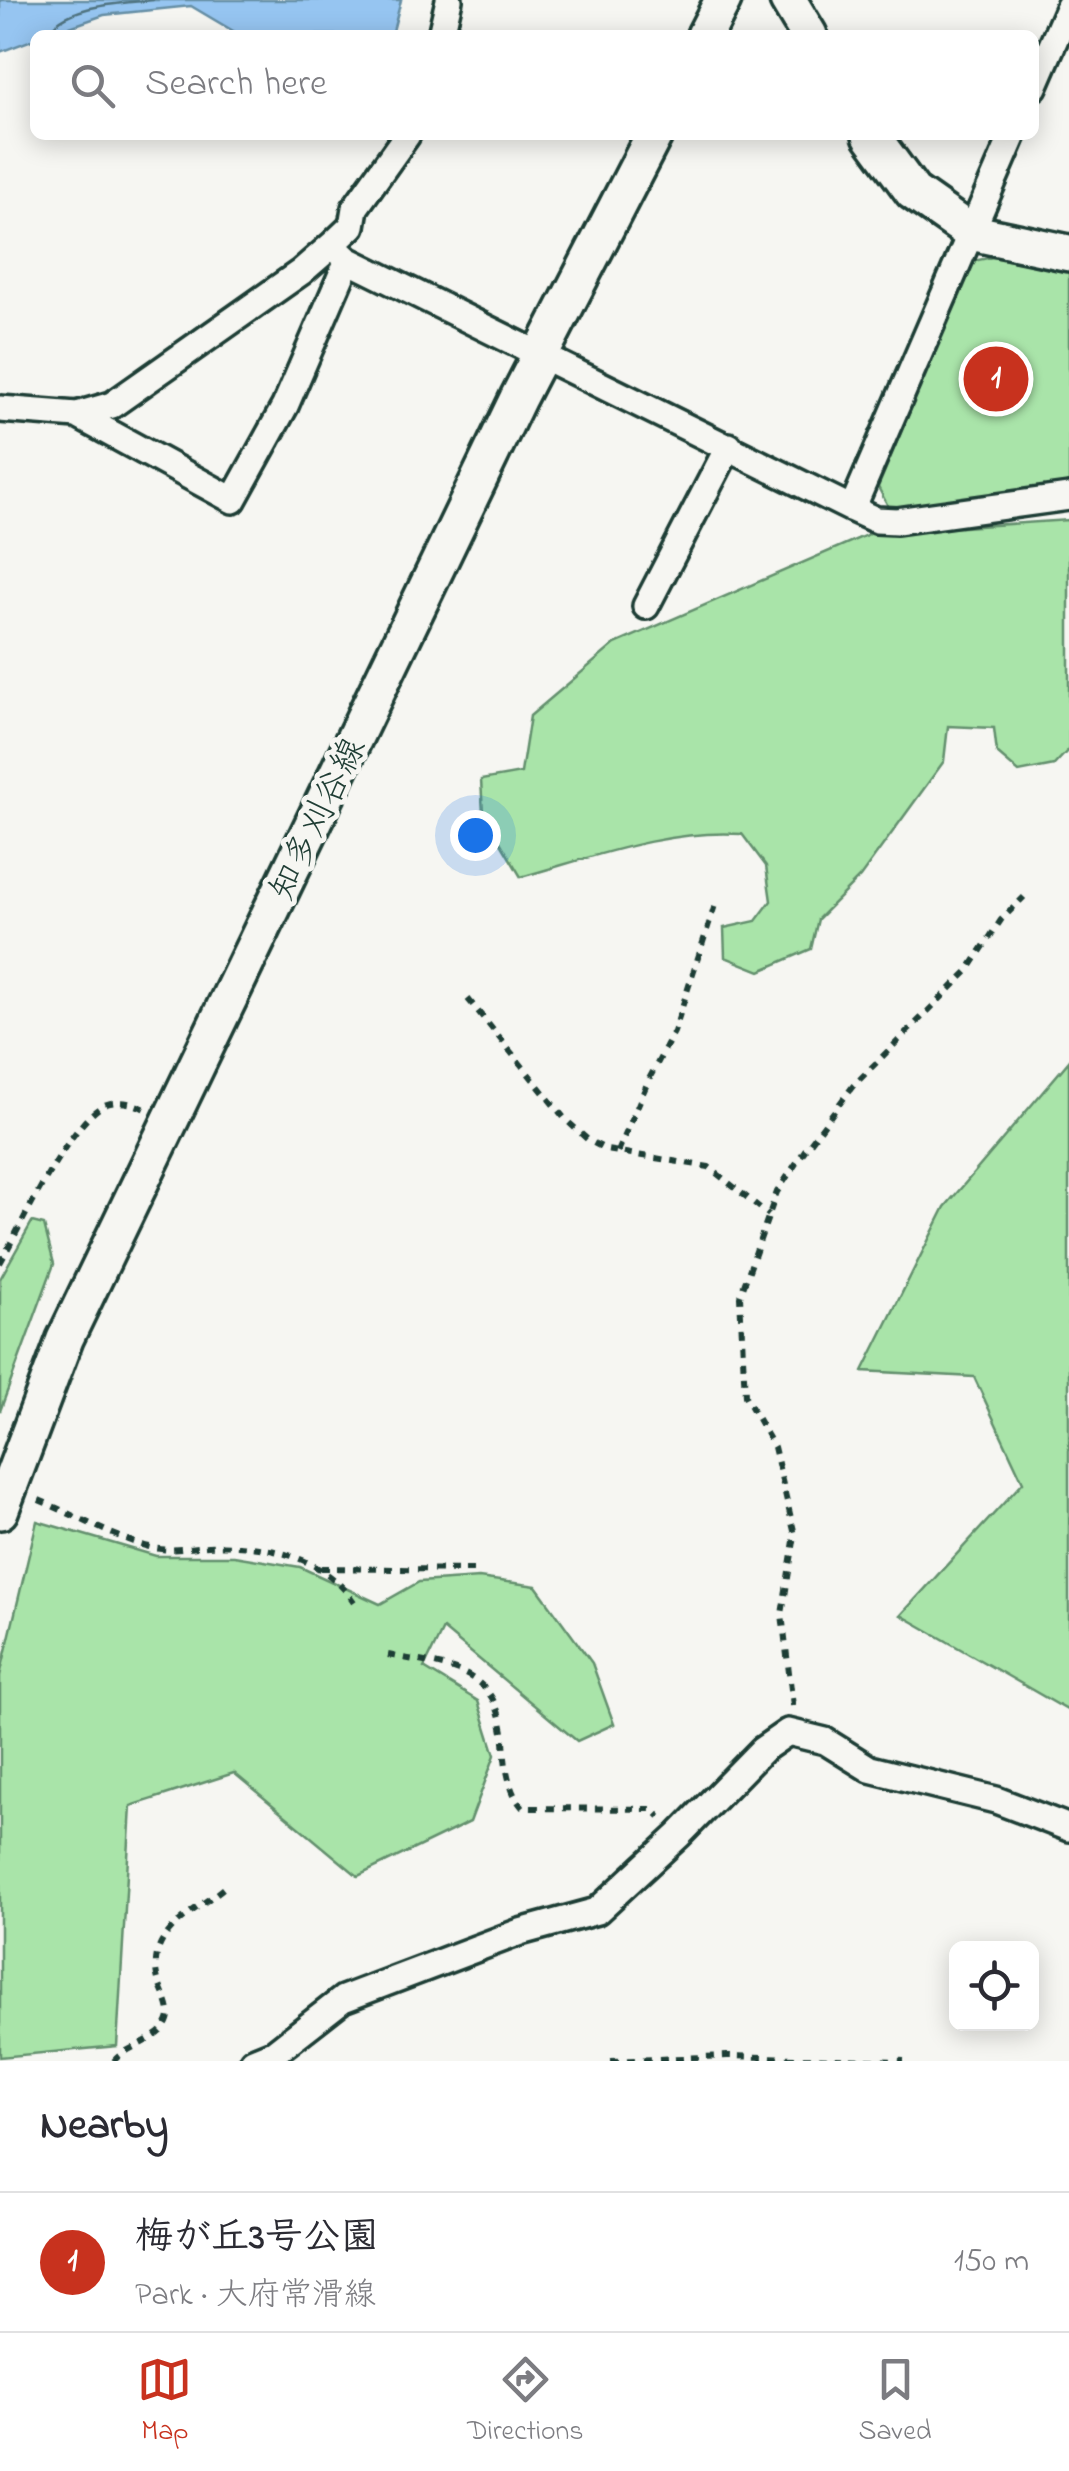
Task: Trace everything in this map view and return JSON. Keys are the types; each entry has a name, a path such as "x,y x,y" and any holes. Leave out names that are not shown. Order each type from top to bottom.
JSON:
{"street":[{"path":"442,30 449,0"},
{"path":"708,30 723,0"},
{"path":"788,0 805,30"},
{"path":"1039,75 1069,6"},
{"path":"77,415 233,500 285,406 352,226 355,208 403,140"},
{"name":"知多刈谷線","path":"4,1499 65,1339 540,355 651,140"},
{"path":"874,140 913,192 970,232 1069,253"},
{"path":"852,509 1011,140"},
{"path":"340,252 876,520 896,521 1069,497"},
{"path":"0,409 77,415 112,405 301,272 340,252"},
{"path":"646,606 728,446"},
{"path":"253,2061 275,2052 344,1999 520,1932 597,1911 762,1750 788,1732 825,1741 870,1769 996,1800 1069,1828"}],"path":[{"path":"788,1732 794,1712 782,1614 795,1536 774,1447 744,1396 740,1296 777,1192 853,1086 967,972 1001,920 1024,897"},
{"path":"618,1152 674,1032 716,902"},
{"path":"468,999 565,1118 588,1140 618,1152 708,1168 769,1215"},
{"path":"0,1263 76,1128 104,1104 120,1101 139,1105 170,1123"},
{"path":"4,1499 152,1548 259,1549 301,1558 344,1586 354,1602"},
{"path":"321,1568 474,1570"},
{"path":"388,1655 461,1670 482,1682 502,1724 511,1786 523,1808 652,1809 678,1835"},
{"path":"114,2061 162,2030 168,2019 169,2008 155,1964 167,1932 228,1884"},
{"path":"611,2061 727,2056 904,2061"}],"green space":[{"path":"993,257 1069,272 1069,486 889,508 878,487 973,261"},
{"path":"1069,520 1069,749 1054,765 1019,772 997,753 994,728 948,726 944,761 860,877 818,919 811,949 760,971 725,957 724,928 756,921 771,901 766,866 742,834 658,840 521,877 483,813 481,780 521,773 530,716 615,644 871,533"},
{"path":"1069,1061 1069,1711 901,1615 1023,1482 974,1377 863,1371 945,1207"},
{"path":"32,1222 44,1225 54,1264 0,1411 0,1279"},
{"path":"37,1521 156,1556 234,1556 300,1567 380,1604 419,1582 479,1578 536,1586 592,1663 614,1724 577,1741 443,1629 424,1668 478,1701 495,1755 470,1822 358,1876 234,1773 131,1806 117,2046 0,2057 0,1676"}],"water":[{"path":"0,0 401,0 393,30 232,30 191,6 104,15 61,30 30,30 30,41 0,52"}],"place":[{"name":"梅が丘3号公園","path":"996,379"}]}
